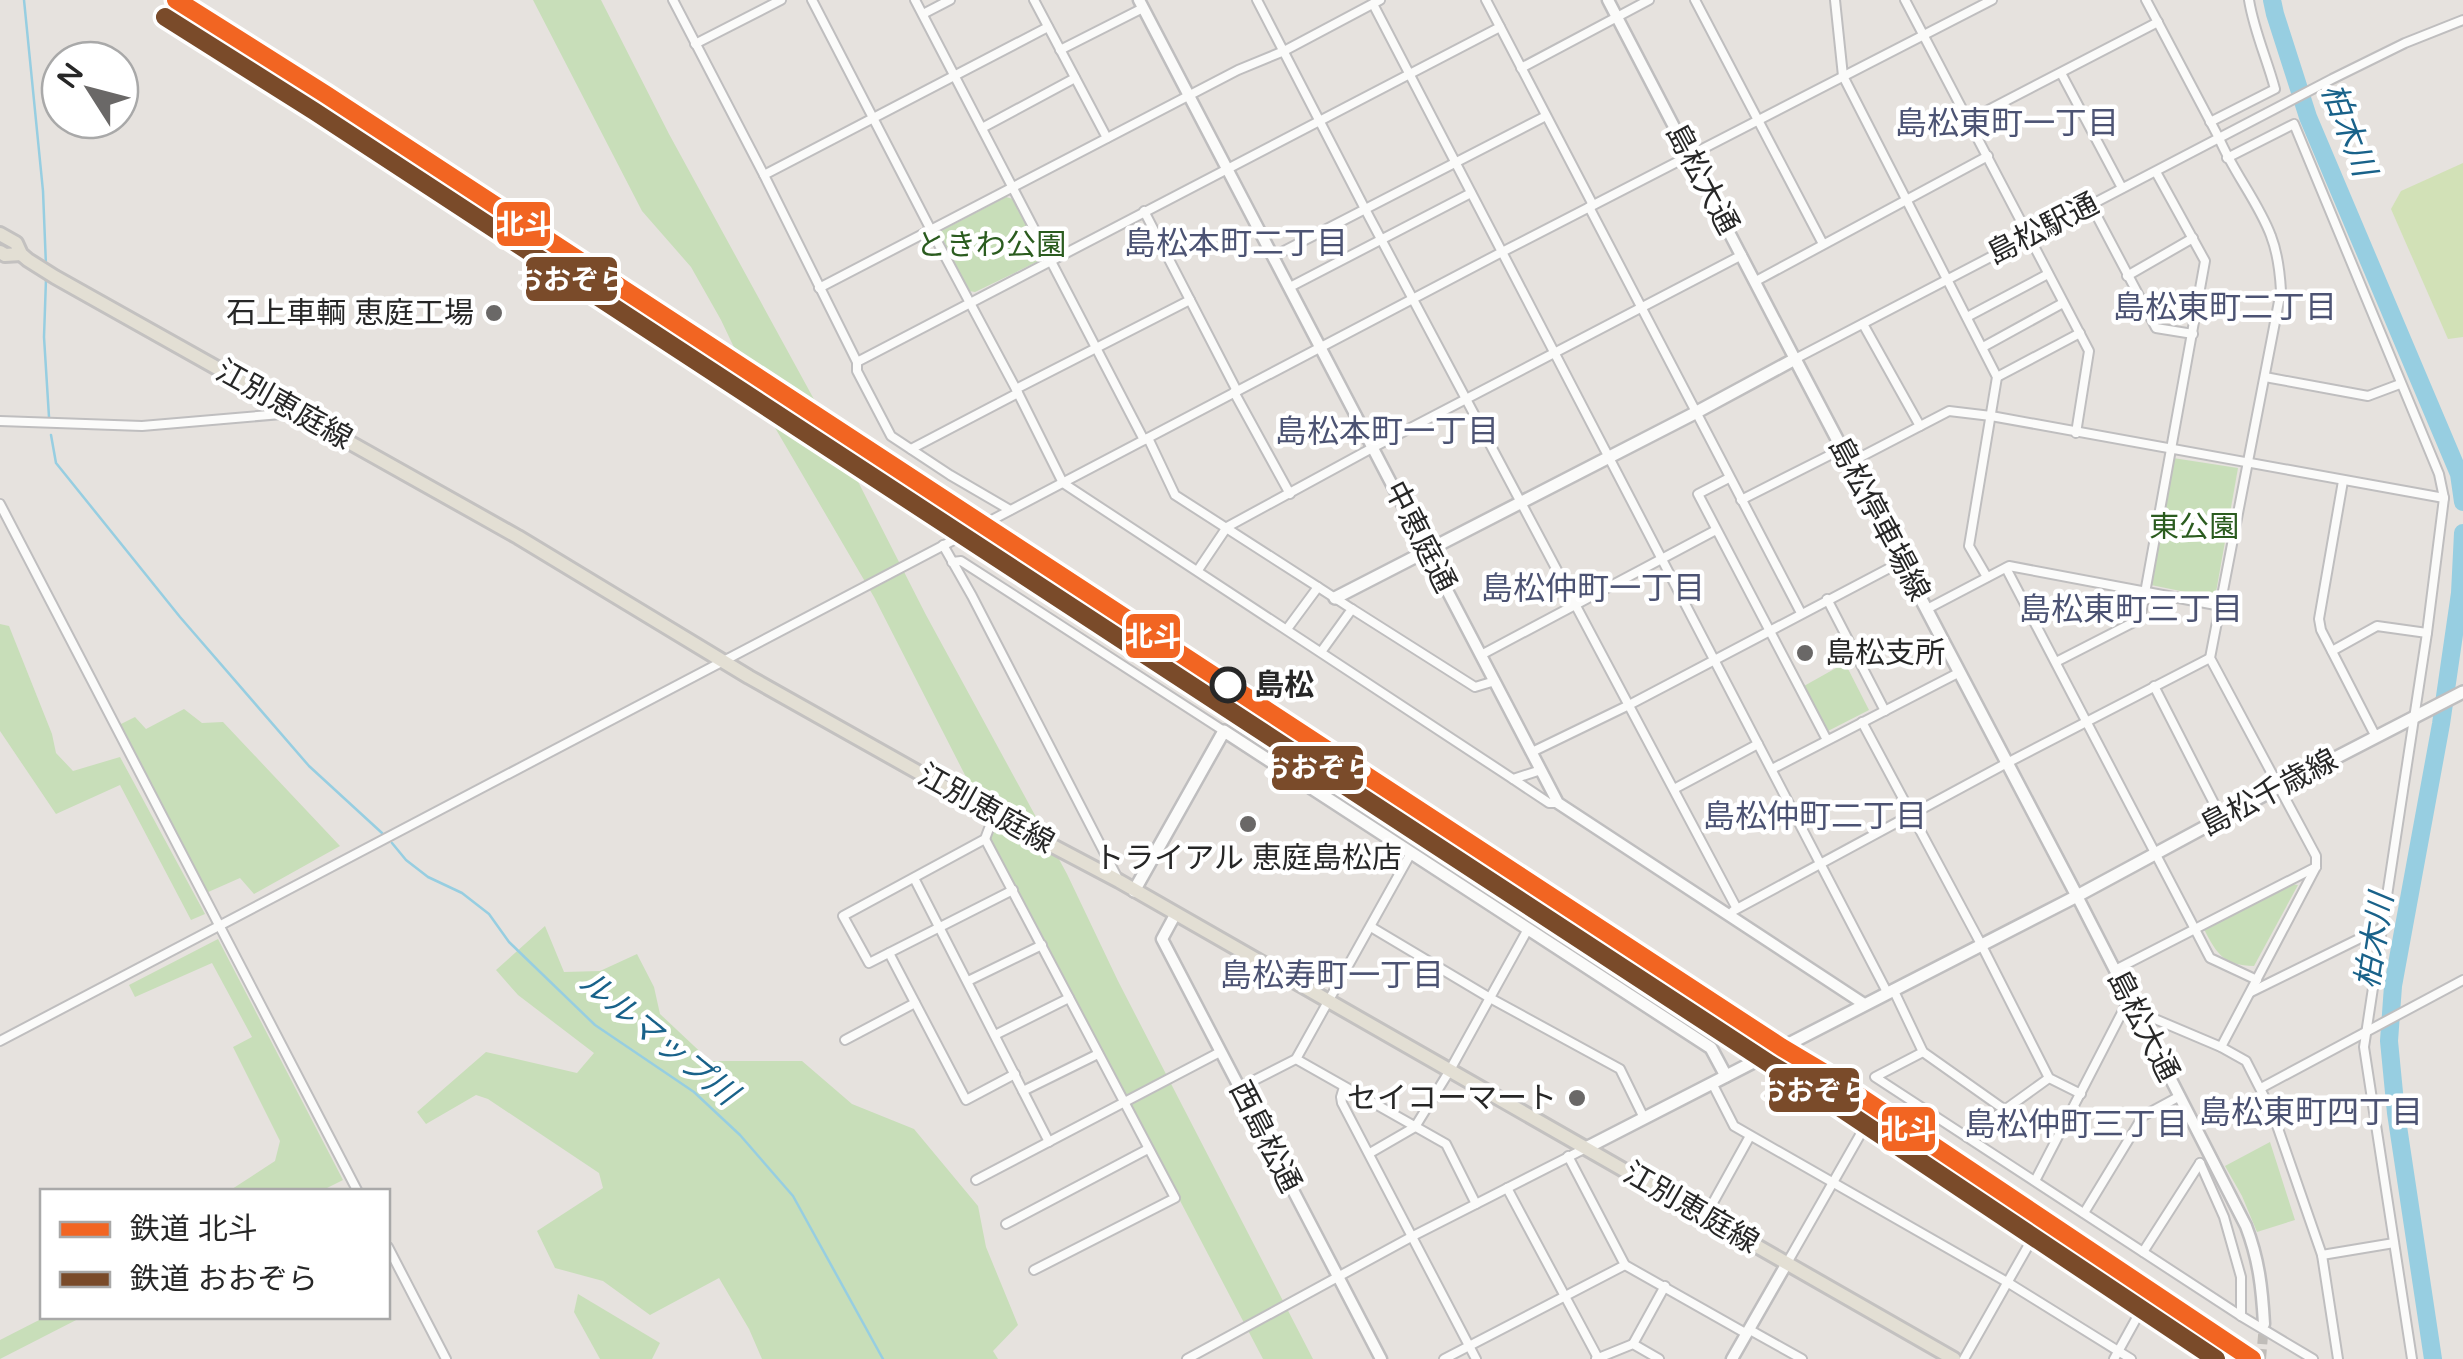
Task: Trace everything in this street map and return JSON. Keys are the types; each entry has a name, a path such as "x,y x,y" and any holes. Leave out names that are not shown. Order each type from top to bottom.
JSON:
{"main road":[{"name":"江別恵庭線","path":"0,234 16,243 24,257"},
{"name":"江別恵庭線","path":"0,252 24,257 298,412 518,537 723,662 1119,882 1954,1359"},
{"path":"1335,598 1795,358"},
{"name":"島松停車場線","path":"1795,358 2077,896"},
{"name":"島松千歳線","path":"2077,896 2463,692"},
{"path":"1134,891 1224,730 1710,1048 1726,1076"},
{"path":"1586,1148 2077,896"}],"street":[{"path":"672,0 764,175 891,436 1010,510"},
{"path":"695,44 781,0"},
{"path":"812,0 1063,483 1549,802 1558,803"},
{"path":"915,0 1176,495 1475,687 1495,681"},
{"path":"923,14 950,0"},
{"path":"1034,0 1107,138"},
{"path":"1257,0 1674,790 1732,912 2210,658"},
{"path":"1486,0 1695,413 1802,613"},
{"name":"島松大通","path":"1608,0 1795,358"},
{"path":"1521,68 1649,0"},
{"path":"1695,0 1824,244"},
{"path":"1835,0 1843,76 1997,377 1969,546 1987,577"},
{"path":"1906,0 2089,351 2076,433"},
{"path":"0,1040 1502,252 1992,0"},
{"path":"2210,122 2276,89 2254,28 2249,0"},
{"path":"2149,1 2227,158 2270,234 2280,265 2282,291 2210,658 2316,856 2316,867 2221,1047"},
{"path":"819,288 1376,2 1608,457 1924,1052 2005,1110"},
{"path":"1060,50 1141,4"},
{"name":"中恵庭通","path":"1141,4 1558,803 1732,912 1864,1004"},
{"name":"島松駅通","path":"1795,358 2332,79 2463,20"},
{"path":"1969,120 2158,22"},
{"path":"856,362 1500,27"},
{"path":"764,175 1048,28"},
{"path":"2061,72 2122,188"},
{"path":"982,128 1075,78"},
{"path":"1274,256 1546,116"},
{"path":"2227,158 2294,124 2439,474 2444,498 2419,715 2364,1047 2412,1359"},
{"path":"1756,280 1988,156"},
{"path":"2056,662 2140,618 2205,261 2156,172"},
{"path":"1290,287 1471,192"},
{"path":"2091,204 2156,328 2193,334"},
{"path":"1144,210 1290,494"},
{"path":"2127,276 2194,238"},
{"path":"1198,570 1227,527 1742,255"},
{"path":"1967,317 2048,274"},
{"path":"911,449 1190,300"},
{"path":"1982,347 2063,303"},
{"path":"1863,324 1920,426"},
{"path":"1997,377 2080,333"},
{"path":"2265,377 2368,396 2400,384"},
{"path":"1849,462 1948,411 2444,498"},
{"path":"0,422 142,426 298,412"},
{"path":"1741,500 1842,448"},
{"path":"1729,478 1698,494 1827,740"},
{"path":"2343,482 2319,619 2376,737"},
{"path":"0,504 356,1189"},
{"path":"1481,655 1716,530"},
{"path":"942,545 1119,882"},
{"path":"952,562 961,561 1224,730"},
{"path":"1532,752 1901,562"},
{"path":"1927,609 2009,566 2221,606"},
{"path":"2006,568 2210,958 2258,980"},
{"path":"1287,629 1318,587"},
{"path":"1827,600 1885,711"},
{"path":"1321,652 1352,609"},
{"path":"2332,651 2377,626 2427,633"},
{"path":"1772,769 1960,672"},
{"path":"2154,686 2221,817"},
{"path":"1862,722 2048,1078 2080,1094"},
{"path":"1674,790 1758,744"},
{"path":"1513,778 1541,770"},
{"path":"994,815 984,839 844,916 869,963 1013,890"},
{"path":"984,839 1174,1198 1034,1270"},
{"path":"1240,1088 1296,1059 1411,853"},
{"path":"2115,970 2316,867"},
{"path":"914,878 1049,1142"},
{"name":"島松大通","path":"2077,896 2246,1226 2257,1254 2264,1324"},
{"name":"西島松通","path":"1175,915 1162,938 1380,1359"},
{"path":"1370,927 1620,1069 1644,1118"},
{"path":"2251,992 2383,928"},
{"path":"1370,1154 1415,1127 1528,929"},
{"path":"968,981 1042,945"},
{"path":"889,953 966,1100 1014,1074"},
{"path":"2261,1088 2463,980"},
{"path":"995,1035 1069,998"},
{"path":"2035,1181 2130,998"},
{"path":"845,1040 915,1003"},
{"path":"2136,1011 2246,1061 2273,1114 2322,1255 2338,1359"},
{"path":"976,1180 1220,1052"},
{"path":"1924,1052 1875,1077 2313,1359"},
{"path":"1023,1091 1098,1054"},
{"path":"1770,1054 2233,1359"},
{"path":"1296,1059 1446,1144 1476,1204"},
{"path":"1967,1138 2048,1078"},
{"path":"1712,1084 1734,1126 2007,1282 2117,1355 2131,1359"},
{"path":"1344,1088 1342,1103 1476,1359"},
{"path":"2084,1214 2143,1116 2180,1096"},
{"path":"1732,1359 1868,1122"},
{"path":"1705,1217 1750,1136"},
{"path":"1187,1359 1586,1148"},
{"path":"1006,1224 1148,1149"},
{"path":"2142,1252 2208,1150"},
{"path":"1568,1156 1625,1265 1802,1359"},
{"path":"2200,1163 2224,1217 2240,1277 2241,1316"},
{"path":"1507,1188 1597,1358 1633,1344 1664,1286"},
{"path":"1964,1359 2036,1232"},
{"path":"2322,1255 2394,1243"},
{"path":"390,1251 446,1359"},
{"path":"1444,1359 1625,1265"},
{"path":"2117,1355 2146,1301"},
{"path":"1633,1344 1659,1359"}],"green space":[{"path":"533,0 601,0 669,134 1067,874 1313,1359 1263,1359 993,844 965,775 874,597 760,402 691,267 642,211"},
{"path":"2463,163 2463,337 2448,339 2391,209 2401,191"},
{"name":"ときわ公園","path":"1006,197 1013,199 1043,259 975,292 969,291 939,232"},
{"name":"東公園","path":"2173,458 2238,468 2215,598 2151,585"},
{"path":"0,624 9,626 56,753 73,771 120,757 205,914 191,920 120,785 56,814 0,731"},
{"path":"1845,663 1869,710 1828,731 1804,686"},
{"path":"184,709 202,723 223,722 340,846 254,894 240,878 206,893 119,725 135,717 146,729"},
{"path":"2291,884 2298,885 2254,966 2228,961 2218,952 2204,929"},
{"path":"545,926 564,972 600,971 637,954 654,987 660,1014 710,1061 802,1061 852,1104 914,1129 978,1206 986,1247 1018,1325 993,1351 998,1359 762,1359 719,1278 650,1315 603,1281 555,1268 537,1231 603,1188 599,1173 488,1099 476,1095 426,1124 417,1112 486,1052 577,1073 594,1053 518,995 496,970"},
{"path":"218,939 343,1180 325,1189 232,1189 275,1161 280,1141 233,1047 252,1037 212,963 135,997 129,985"},
{"path":"2270,1142 2295,1220 2257,1232 2225,1166"},
{"path":"578,1294 660,1343 652,1359 600,1359 574,1312"},
{"path":"41,1319 78,1319 0,1359 0,1340"}],"waterway":[{"name":"ルルマップ川","path":"24,0 43,191 46,266"},
{"name":"柏木川","path":"2272,0 2308,117 2459,474 2463,502"},
{"name":"ルルマップ川","path":"46,279 44,337 49,417"},
{"name":"ルルマップ川","path":"51,435 56,463 180,617 309,766 382,833"},
{"name":"柏木川","path":"2433,1359 2389,1041 2393,986 2441,724 2460,593 2463,533"},
{"name":"ルルマップ川","path":"392,843 428,877 462,893 489,914 509,942 595,1025 694,1092 740,1135 793,1196 883,1359"}],"tunnel":[{"path":"2261,1359 2264,1324"}],"rail line":[{"name":"北斗","path":"176,0 1823,1072 2252,1359"},
{"name":"おおぞら","path":"165,17 1812,1089 2216,1359"}],"place":[{"name":"石上車輌 恵庭工場","path":"494,313"},
{"name":"島松支所","path":"1805,653"},
{"name":"島松","path":"1228,685"},
{"name":"トライアル 恵庭島松店","path":"1248,824"},
{"name":"セイコーマート","path":"1577,1098"}],"district":[{"name":"島松東町一丁目","path":"2007,124"},
{"name":"島松本町二丁目","path":"1236,244"},
{"name":"島松東町二丁目","path":"2225,308"},
{"name":"島松本町一丁目","path":"1387,432"},
{"name":"島松仲町一丁目","path":"1593,589"},
{"name":"島松東町三丁目","path":"2131,610"},
{"name":"島松仲町二丁目","path":"1815,817"},
{"name":"島松寿町一丁目","path":"1332,976"},
{"name":"島松東町四丁目","path":"2311,1113"},
{"name":"島松仲町三丁目","path":"2076,1125"}]}
